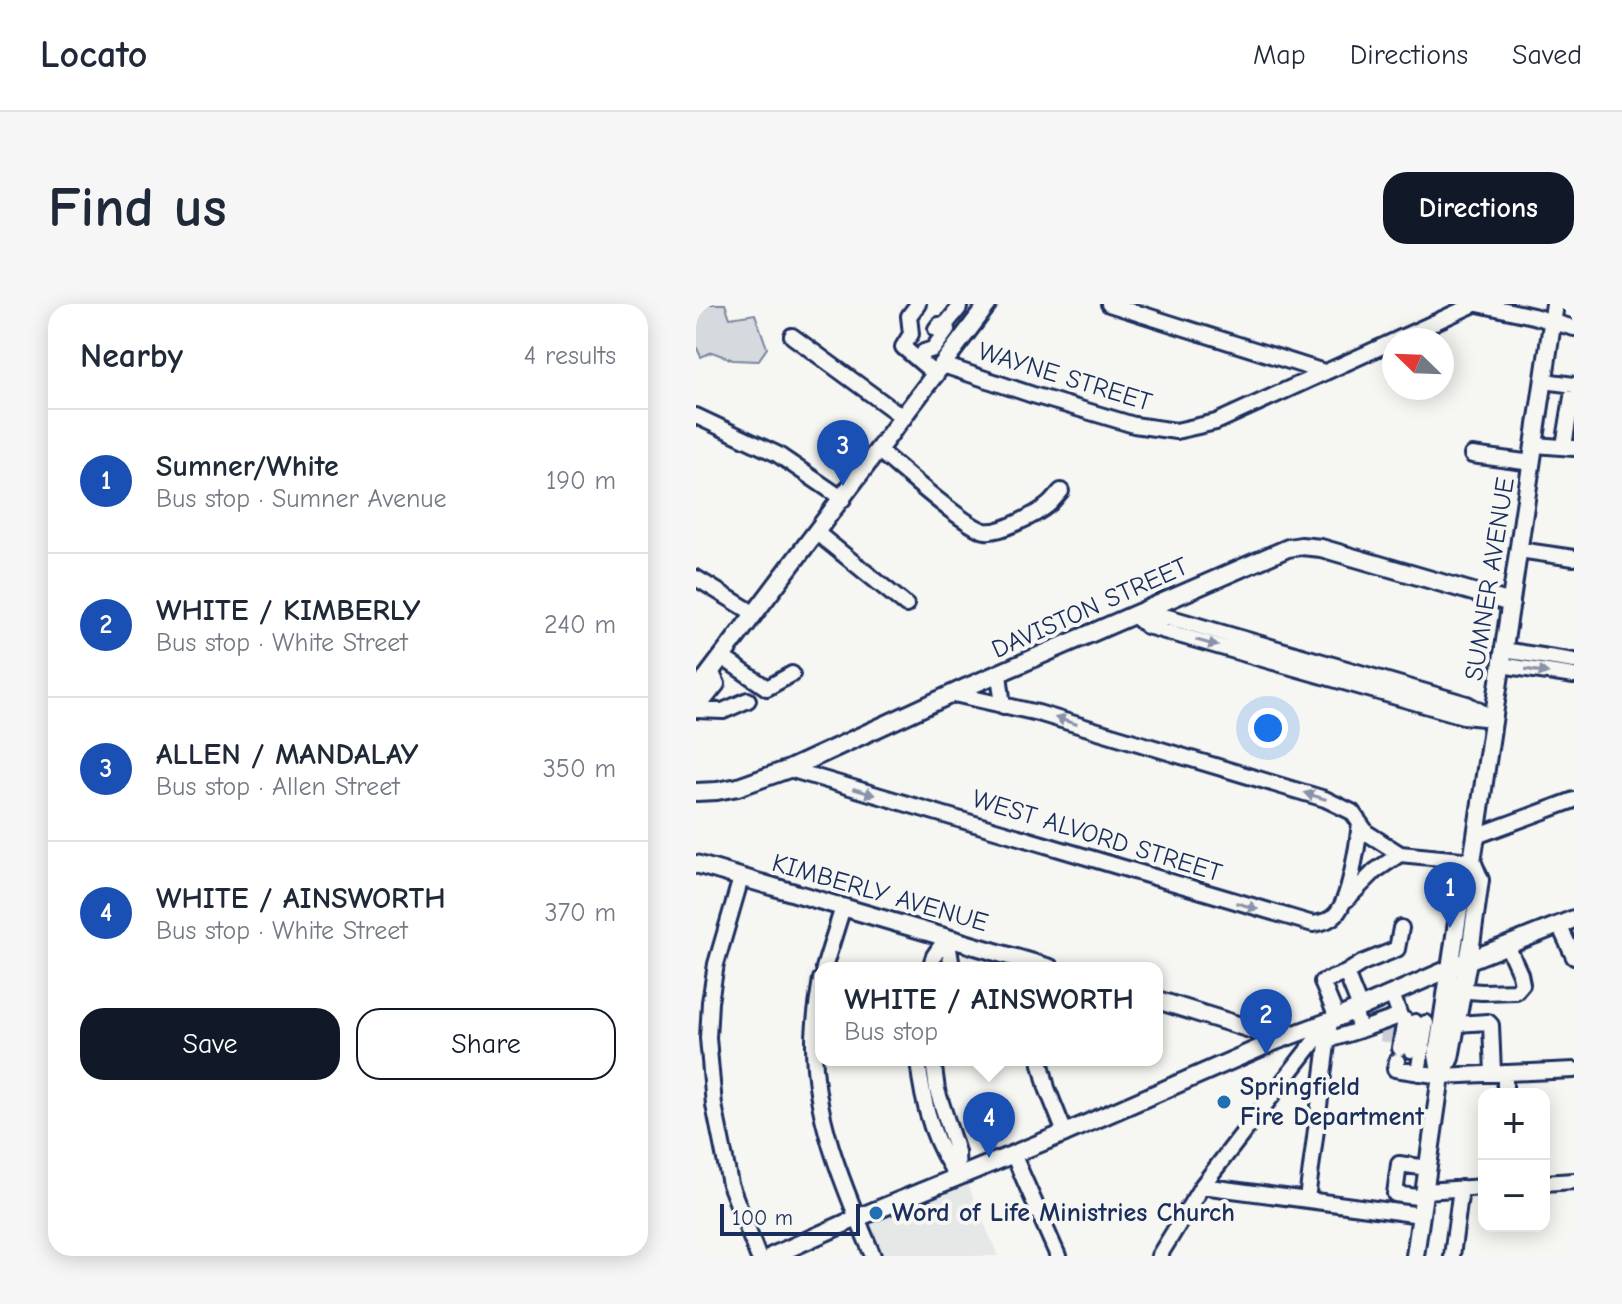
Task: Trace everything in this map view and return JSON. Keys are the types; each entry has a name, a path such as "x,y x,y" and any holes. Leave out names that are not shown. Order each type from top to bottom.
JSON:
{"main road":[{"path":"696,691 988,304"},
{"name":"SUMNER AVENUE","path":"1455,990 1451,969 1464,876 1472,861 1476,836 1554,312"},
{"name":"DAVISTON STREET","path":"696,792 738,787 789,769 1272,554 1301,546 1321,548 1511,603"},
{"name":"SUMNER AVENUE","path":"1415,1256 1441,1076 1437,1055 1424,1022 1455,990 1467,961 1480,880 1472,861"},
{"name":"KIMBERLY AVENUE","path":"696,864 1030,962"},
{"path":"772,1256 1276,1041 1566,922"},
{"path":"1163,1002 1260,1032 1276,1041"}],"street":[{"path":"918,304 909,316 911,334 903,347 930,340 957,306 976,321"},
{"path":"1109,304 1324,372"},
{"path":"1476,304 1554,312 1574,328"},
{"name":"WAYNE STREET","path":"1422,328 1476,304"},
{"path":"792,336 904,418"},
{"path":"930,340 940,370"},
{"name":"WAYNE STREET","path":"940,370 1134,425 1170,431 1216,422 1382,346"},
{"path":"1535,445 1569,447 1574,385 1544,381"},
{"path":"696,416 777,454 843,499"},
{"path":"879,451 951,510 982,530 988,531 1029,517 1048,505 1061,491"},
{"path":"1472,455 1532,463"},
{"path":"817,533 906,605"},
{"path":"1519,550 1574,558"},
{"path":"696,578 755,614"},
{"path":"1135,616 1168,617 1467,704 1494,719"},
{"path":"722,657 767,688 792,674"},
{"path":"1502,658 1574,661"},
{"path":"1502,658 1574,676"},
{"path":"696,710 717,684 711,671"},
{"path":"999,674 1003,706"},
{"path":"954,694 1038,713 1340,804 1352,812 1372,837 1400,854 1472,861"},
{"path":"696,710 723,711 748,700"},
{"path":"827,752 823,767 828,781"},
{"name":"WEST ALVORD STREET","path":"789,769 1307,923 1320,923 1332,918 1370,875 1400,854"},
{"path":"1476,836 1574,800"},
{"path":"1344,902 1360,823"},
{"path":"741,878 702,1017 719,1136 730,1184 758,1256"},
{"path":"826,962 843,907"},
{"path":"1566,922 1574,957"},
{"path":"1307,1199 1333,1019 1322,982 1397,949 1401,928"},
{"path":"932,962 947,937"},
{"path":"947,937 951,962"},
{"path":"1455,990 1516,991 1522,984 1507,945"},
{"path":"1346,973 1362,1030 1441,1076 1574,1070"},
{"path":"1392,994 1424,1022"},
{"path":"1159,1256 1202,1186 1333,1019"},
{"path":"1402,1053 1424,1022"},
{"path":"1402,1053 1424,1022"},
{"path":"1328,1040 1362,1030 1424,1022 1488,1022 1503,1088"},
{"path":"815,1034 815,1057"},
{"path":"816,1066 818,1098 831,1150 873,1256"},
{"path":"920,1066 931,1098"},
{"path":"933,1066 929,1118 945,1158 958,1177"},
{"path":"1042,1066 1065,1133"},
{"path":"1013,1154 1058,1256"},
{"path":"1428,1168 1399,1164 1395,1194 1478,1187"},
{"path":"1550,1183 1574,1181"},
{"path":"1202,1186 1421,1215"},
{"path":"1452,1256 1461,1188"}],"shaded area":[{"path":"696,304 725,304 730,318 755,314 767,348 758,361 733,360 712,352 701,357 696,346"},
{"path":"967,1183 998,1256 883,1256 870,1225"}],"tunnel":[{"path":"1381,1034 1393,1036"}],"place":[{"name":"ALLEN / MANDALAY","path":"843,486"},
{"name":"Sumner/White","path":"1450,928"},
{"name":"WHITE / KIMBERLY","path":"1266,1055"},
{"name":"Springfield Fire Department","path":"1224,1102"},
{"name":"WHITE / AINSWORTH","path":"989,1158"},
{"name":"Word of Life Ministries Church","path":"876,1213"}]}
